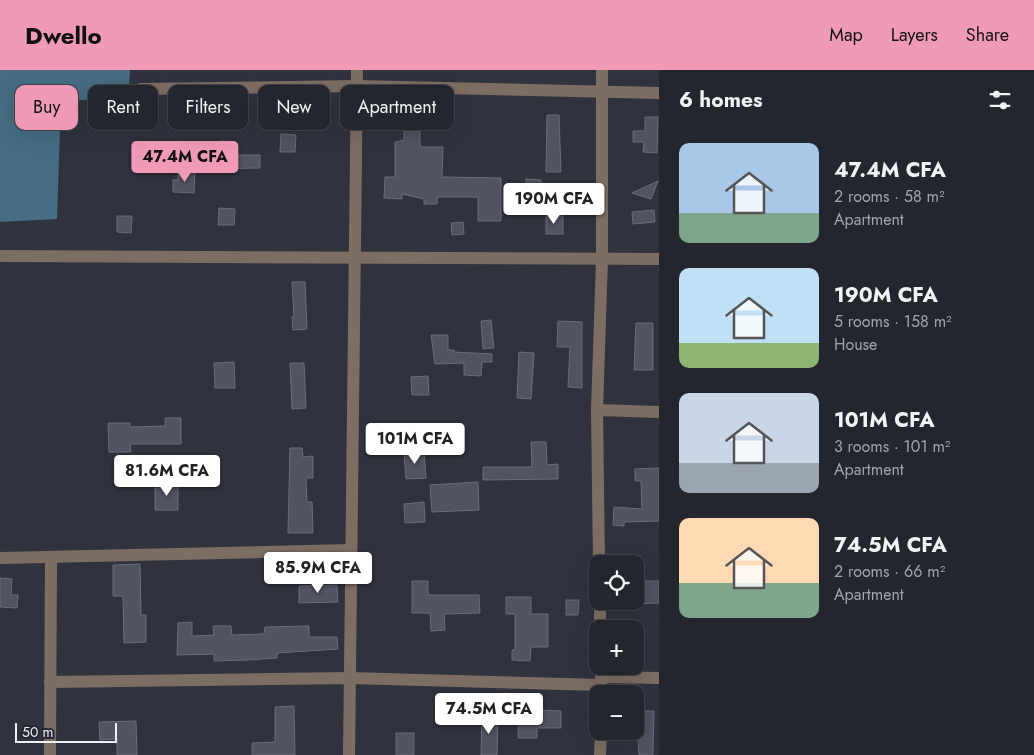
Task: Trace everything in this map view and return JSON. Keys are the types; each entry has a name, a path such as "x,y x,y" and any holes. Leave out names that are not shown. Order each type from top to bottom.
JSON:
{"street":[{"path":"357,70 357,85"},
{"path":"599,555 597,410 602,259 602,70"},
{"path":"158,89 340,86"},
{"path":"454,88 659,92"},
{"path":"349,755 356,130"},
{"path":"0,256 659,259"},
{"path":"597,410 659,412"},
{"path":"0,558 351,550"},
{"path":"50,755 51,558"},
{"path":"50,682 350,678 601,681 659,678"},
{"path":"600,755 601,740"}],"water":[{"path":"0,70 130,70 129,85 88,85 88,100 78,100 78,85 15,85 15,130 60,130 57,219 0,222"}],"building":[{"path":"547,115 559,115 561,172 546,172"},
{"path":"645,117 658,117 657,153 643,152 644,142 633,142 633,131 645,131"},
{"path":"404,130 420,130 420,147 443,147 442,177 501,178 501,221 478,221 478,197 437,197 437,204 424,204 424,199 402,194 402,199 384,198 385,177 395,177 395,142 404,140"},
{"path":"281,134 296,135 295,152 280,152"},
{"path":"222,141 235,142 234,155 260,155 260,168 214,169 215,150 222,150"},
{"path":"178,171 195,172 194,193 173,192 173,180 178,180"},
{"path":"526,179 541,180 541,197 526,197"},
{"path":"658,181 651,199 632,193"},
{"path":"219,208 235,209 234,225 218,225"},
{"path":"654,210 655,222 633,224 632,212"},
{"path":"117,216 132,216 131,233 117,232"},
{"path":"546,216 563,216 563,234 546,234"},
{"path":"463,222 464,234 452,235 451,223"},
{"path":"292,282 305,282 307,329 293,330"},
{"path":"491,320 494,348 483,349 481,321"},
{"path":"558,321 582,322 582,388 568,387 570,347 557,347"},
{"path":"636,323 653,323 653,370 634,370"},
{"path":"431,335 448,335 448,350 454,350 454,352 492,354 492,362 482,362 481,376 464,375 464,363 435,364"},
{"path":"519,352 534,353 531,399 517,398"},
{"path":"234,362 235,388 215,388 214,363"},
{"path":"290,363 304,363 306,408 292,409"},
{"path":"428,376 429,395 412,395 411,377"},
{"path":"165,418 181,418 181,444 130,444 131,452 109,452 108,423 130,423 130,427 165,426"},
{"path":"531,442 546,442 547,465 558,464 558,479 483,480 483,467 532,467"},
{"path":"290,448 302,448 303,457 313,456 313,478 306,478 307,502 312,502 313,533 288,533"},
{"path":"424,451 426,478 406,479 404,453"},
{"path":"659,468 659,521 624,522 624,526 613,525 614,507 642,509 641,481 635,481 635,469"},
{"path":"478,482 479,510 432,512 430,485"},
{"path":"178,483 178,510 155,510 155,484"},
{"path":"424,502 425,522 405,523 404,504"},
{"path":"140,564 141,615 146,615 146,642 124,643 123,596 113,596 113,565"},
{"path":"0,578 12,579 11,595 18,595 17,608 0,607"},
{"path":"412,581 428,581 428,595 479,595 480,613 444,614 445,630 431,631 430,613 412,613"},
{"path":"644,581 659,581 659,603 644,604"},
{"path":"337,585 338,602 299,603 299,586"},
{"path":"506,597 531,597 531,614 548,614 548,647 531,647 530,661 512,660 512,650 515,650 515,614 506,614"},
{"path":"566,600 579,600 578,615 566,615"},
{"path":"192,622 192,636 214,635 213,626 231,626 232,635 264,634 265,627 309,626 309,637 337,637 338,649 277,653 277,658 247,660 214,661 214,654 177,655 178,623"},
{"path":"519,695 539,695 539,710 561,711 561,728 537,728 537,738 518,738"},
{"path":"294,706 295,755 252,755 252,743 275,742 275,707"},
{"path":"644,711 654,711 653,755 639,755 638,740 644,740"},
{"path":"482,715 498,715 497,755 481,755"},
{"path":"136,721 137,755 117,755 117,739 100,740 99,722"},
{"path":"396,733 414,733 414,755 396,755"}]}
